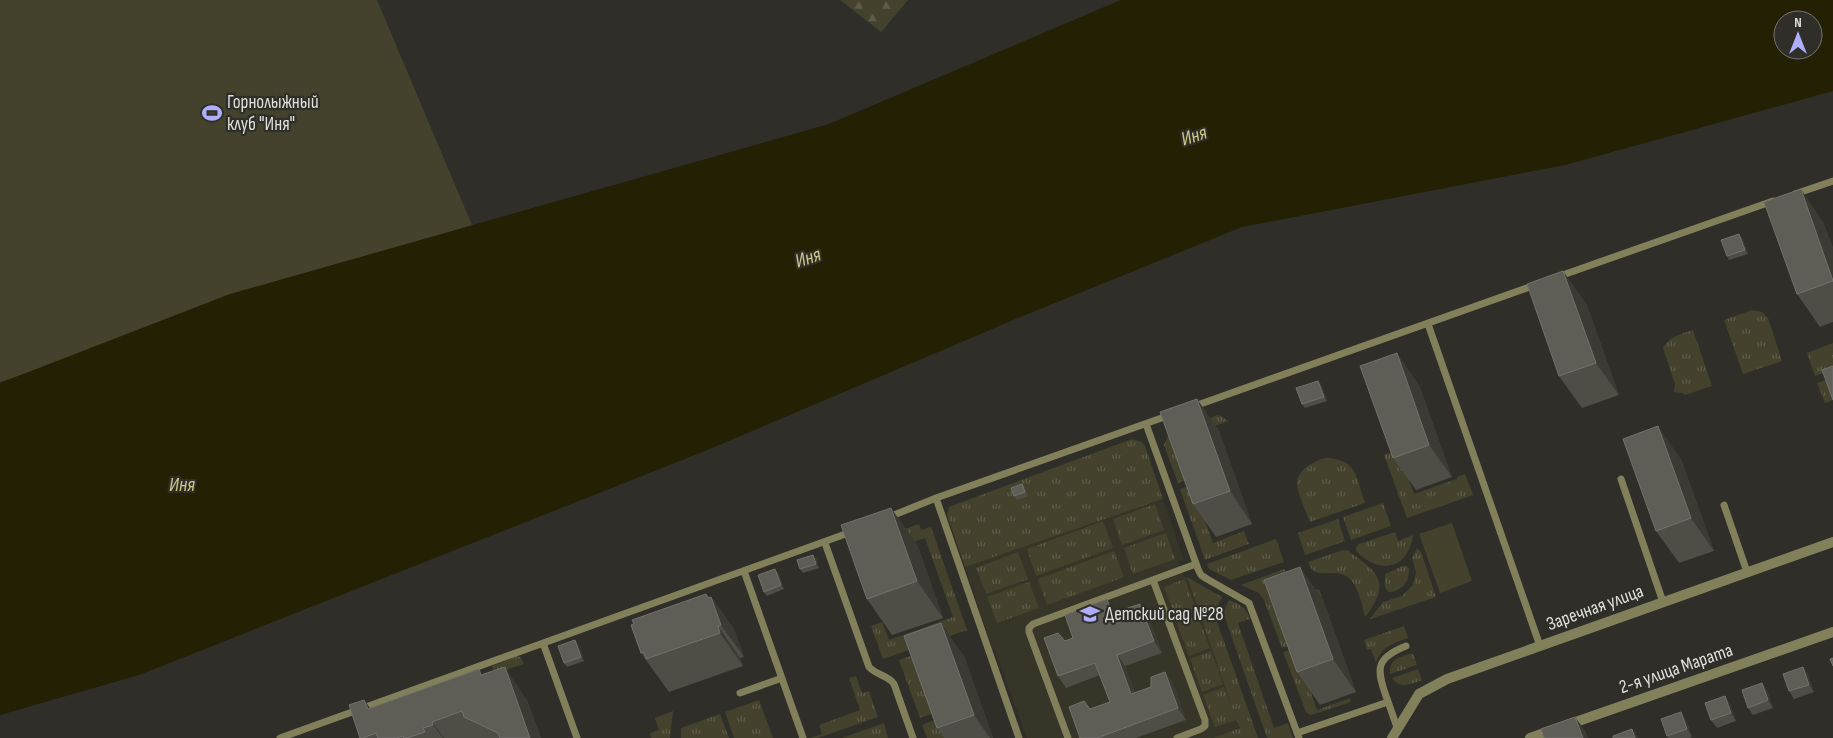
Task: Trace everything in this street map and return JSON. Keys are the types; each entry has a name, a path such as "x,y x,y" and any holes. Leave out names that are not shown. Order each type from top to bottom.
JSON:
{"street":[{"name":"Заречная улица","path":"1395,734 1419,694 1430,686 1833,542"},
{"name":"2-я улица Марата","path":"1530,738 1833,632"}],"lane":[{"path":"1788,196 1833,181"},
{"path":"881,520 936,498 1779,199"},
{"path":"1428,324 1540,646"},
{"path":"1146,424 1201,575 1249,603 1298,736 1388,702"},
{"path":"1621,479 1663,602"},
{"path":"936,498 1020,738"},
{"path":"1724,505 1747,572"},
{"path":"280,738 862,528"},
{"path":"825,542 869,667 894,684 913,738"},
{"path":"1068,738 1029,628 1033,624 1196,564"},
{"path":"744,572 803,738"},
{"path":"1154,580 1205,726 1177,738"},
{"path":"543,644 577,738"},
{"path":"1395,734 1380,677 1380,667 1392,652 1406,646"},
{"path":"740,693 782,678"},
{"path":"369,706 372,714"}],"shaded area":[{"name":"Детский сад №28","path":"1163,499 1184,560 1178,562 1184,577 1187,577 1240,729 1213,738 1027,738 995,651 993,650 965,567"}],"green space":[{"name":"Горнолыжный клуб \"Иня\"","path":"0,0 377,0 472,225 0,382"},
{"path":"840,0 908,0 881,32"},
{"path":"1752,310 1762,312 1768,318 1782,361 1743,374 1724,320"},
{"path":"1693,330 1712,386 1685,395 1674,392 1675,384 1663,348 1672,338"},
{"path":"1833,343 1833,370 1815,376 1807,353"},
{"path":"1833,377 1833,400 1825,403 1817,383"},
{"path":"1218,415 1229,421 1176,440 1190,479 1178,483 1164,445 1169,433"},
{"path":"1132,439 1142,442 1145,446 1163,499 965,567 947,515 949,507"},
{"path":"1398,450 1414,494 1457,479 1457,477 1465,474 1473,495 1407,518 1384,455"},
{"path":"1327,458 1345,462 1350,467 1357,478 1365,503 1310,522 1299,492 1298,479 1303,470 1308,466"},
{"path":"1192,485 1213,543 1244,531 1249,544 1205,560 1180,489"},
{"path":"1383,503 1391,526 1351,540 1343,517"},
{"path":"1155,504 1164,530 1122,545 1113,519"},
{"path":"1338,519 1345,541 1305,555 1298,533"},
{"path":"1103,521 1113,548 1036,576 1027,549"},
{"path":"1452,523 1472,581 1440,593 1419,534"},
{"path":"919,524 921,530 931,527 967,630 883,659 871,626 882,622 889,640 953,617 925,538 896,548 891,534"},
{"path":"1395,532 1398,541 1413,535 1410,547 1399,562 1383,566 1374,564 1356,551 1356,547 1359,544"},
{"path":"1166,533 1175,559 1133,574 1124,548"},
{"path":"1276,539 1284,562 1231,580 1209,569 1207,564"},
{"path":"1417,548 1421,552 1436,597 1370,619 1383,602 1402,596 1413,585 1416,572 1412,558"},
{"path":"1343,550 1349,551 1367,565 1377,577 1379,583 1376,601 1365,617 1358,592 1351,580 1339,574 1315,572 1308,562"},
{"path":"1114,551 1124,577 1047,605 1038,579"},
{"path":"1018,552 1028,579 986,594 976,568"},
{"path":"1407,566 1409,569 1406,582 1401,588 1388,592 1385,587 1385,574"},
{"path":"1284,569 1300,584 1320,590 1322,597 1282,611 1294,644 1282,648 1264,600 1259,593 1241,585"},
{"path":"1187,577 1222,597 1214,613 1258,738 1213,738 1240,728 1236,720 1215,727 1203,695 1224,687 1232,707"},
{"path":"1185,579 1197,612 1176,619 1164,587"},
{"path":"1029,582 1039,608 997,623 987,597"},
{"path":"1229,600 1242,607 1250,619 1238,623 1274,728 1288,723 1293,738 1267,738 1223,612"},
{"path":"1198,616 1210,648 1189,656 1177,623"},
{"path":"1404,626 1408,638 1384,649 1376,663 1371,649 1367,650 1364,640"},
{"path":"1295,648 1317,710 1350,698 1351,702 1315,714 1310,715 1306,712 1283,652"},
{"path":"1211,651 1223,684 1202,692 1190,659"},
{"path":"923,652 937,712 920,718 899,660"},
{"path":"1413,653 1417,665 1390,674 1393,661"},
{"path":"518,656 524,664 494,674 492,666"},
{"path":"1418,669 1422,680 1414,683 1402,685 1395,682 1392,678"},
{"path":"856,676 862,693 869,691 878,717 818,738 810,738 822,734 819,725 860,710 849,678"},
{"path":"759,700 773,738 734,738 725,712"},
{"path":"673,711 670,738 651,738 650,733 659,730 655,718"},
{"path":"720,714 729,738 681,738 681,728"},
{"path":"939,718 946,738 927,738 922,725"},
{"path":"884,723 888,738 842,738"}],"water":[{"name":"Иня","path":"1121,0 1833,0 1833,91 1565,165 1242,227 1018,318 705,451 139,675 0,715 0,383 230,294 829,124"}],"building":[{"path":"1801,189 1833,281 1797,294 1764,202"},
{"path":"1739,234 1745,250 1727,256 1721,240"},
{"path":"1563,271 1596,363 1559,376 1527,284"},
{"path":"1397,353 1429,445 1393,458 1360,366"},
{"path":"1833,366 1833,400 1822,370"},
{"path":"1318,381 1324,397 1302,404 1296,388"},
{"path":"1197,399 1230,491 1193,504 1160,412"},
{"path":"1658,426 1691,518 1656,531 1623,439"},
{"path":"1022,484 1025,492 1014,496 1011,488"},
{"path":"891,508 917,581 867,599 841,525"},
{"path":"813,555 816,564 800,569 797,560"},
{"path":"1300,567 1333,659 1297,672 1264,580"},
{"path":"775,569 781,585 764,592 758,575"},
{"path":"706,594 708,598 711,597 721,625 718,626 720,633 646,659 644,652 641,653 631,625 634,624 632,620"},
{"path":"1107,599 1115,623 1127,619 1125,609 1140,604 1154,641 1117,655 1131,694 1151,687 1151,677 1165,672 1178,708 1097,738 1080,738 1069,707 1084,701 1090,709 1110,702 1095,663 1058,676 1044,638 1058,633 1065,641 1073,638 1065,615"},
{"path":"941,623 974,715 937,728 904,636"},
{"path":"575,640 581,657 564,663 558,646"},
{"path":"505,667 530,738 500,738 498,733 464,717 462,711 432,722 433,725 423,728 425,732 407,738 403,736 378,738 376,733 360,738 349,705 364,700 368,709 479,669 481,675"},
{"path":"1803,667 1809,685 1789,691 1783,674"},
{"path":"1762,683 1768,700 1748,708 1742,690"},
{"path":"1725,696 1731,713 1711,720 1705,703"},
{"path":"1681,712 1687,729 1667,736 1661,719"},
{"path":"1575,717 1583,738 1544,738 1541,729"},
{"path":"1632,729 1635,738 1613,738 1613,736"}],"place":[{"name":"Горнолыжный клуб \"Иня\"","path":"212,113"},
{"name":"Детский сад №28","path":"1090,614"}]}
